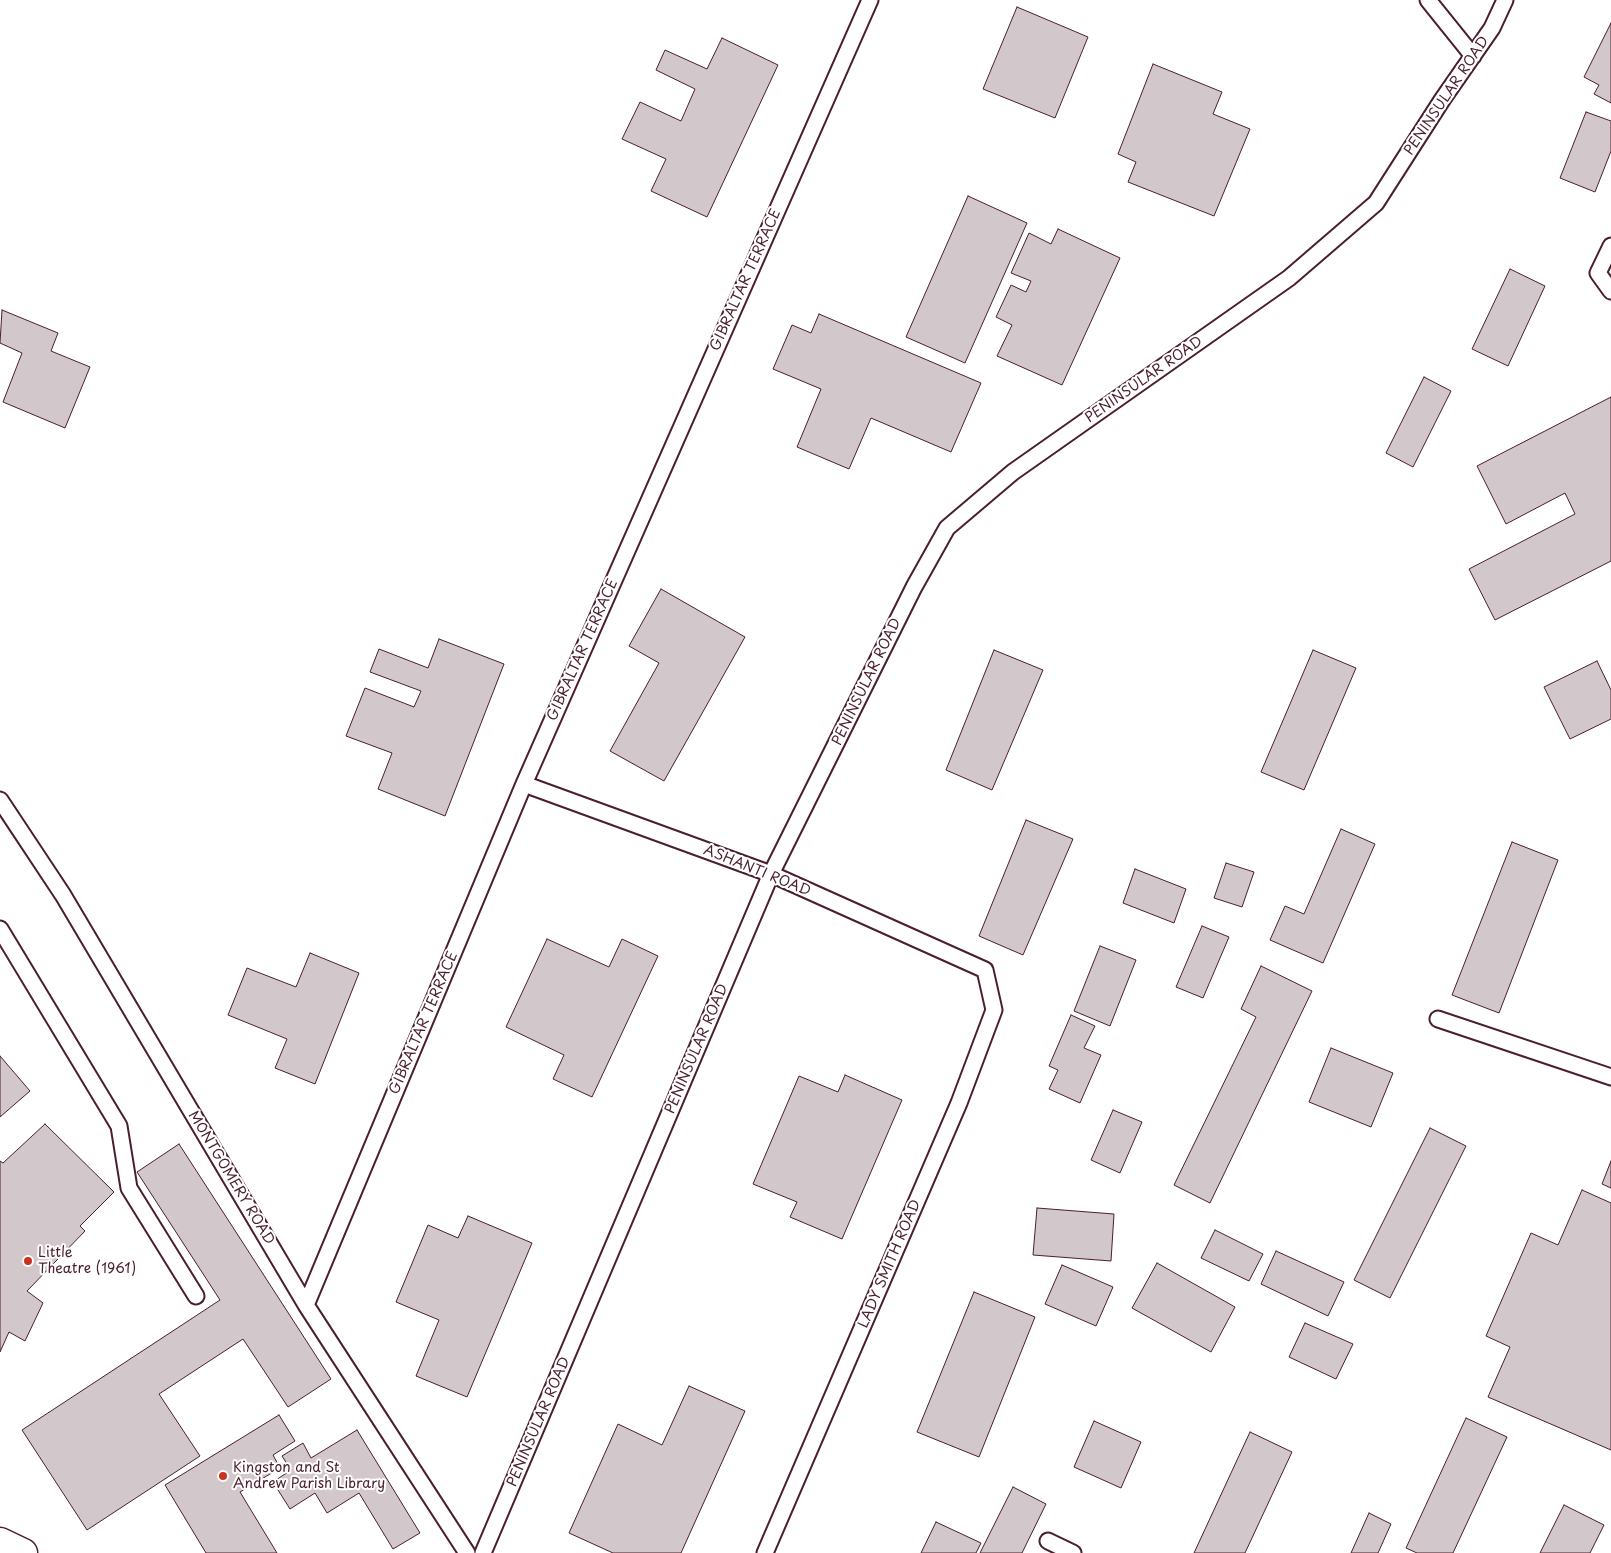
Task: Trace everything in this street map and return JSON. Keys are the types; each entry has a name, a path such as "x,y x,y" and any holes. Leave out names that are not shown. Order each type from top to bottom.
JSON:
{"main road":[{"path":"0,1542 23,1553"}],"lane":[{"name":"GIBRALTAR TERRACE","path":"306,1305 524,784 870,0"},
{"path":"1428,0 1473,56"},
{"name":"PENINSULAR ROAD","path":"483,1553 771,874 914,588 947,528 1013,472 1289,278 1376,203 1492,28 1505,0"},
{"path":"1611,246 1598,273 1611,291"},
{"name":"ASHANTI ROAD","path":"524,784 771,874 985,970"},
{"name":"MONTGOMERY ROAD","path":"0,800 63,895 306,1305 467,1553"},
{"path":"0,929 118,1126 129,1188 196,1296"},
{"name":"LADY SMITH ROAD","path":"765,1553 959,1103 994,1010 985,970"},
{"path":"1438,1019 1611,1077"},
{"path":"1048,1541 1073,1553"}],"building":[{"path":"1017,7 1088,37 1055,118 983,89"},
{"path":"1611,23 1611,103 1594,94 1599,85 1584,77"},
{"path":"722,38 778,65 707,217 651,191 666,159 622,139 640,102 681,121 695,89 656,70 665,50 707,69"},
{"path":"1153,64 1222,92 1213,114 1250,129 1214,216 1128,182 1136,162 1118,154"},
{"path":"1586,112 1611,121 1611,151 1595,192 1560,178"},
{"path":"968,196 1027,223 965,363 906,337"},
{"path":"1058,229 1120,258 1062,385 997,356 1012,325 996,317 1011,285 1026,292 1031,281 1011,273 1029,233 1051,244"},
{"path":"1510,269 1545,286 1508,366 1472,349"},
{"path":"2,310 58,333 51,351 90,367 65,428 3,402 22,353 0,343"},
{"path":"819,314 981,383 951,452 871,418 849,469 797,447 821,389 773,369 792,325 811,333"},
{"path":"1424,377 1451,391 1413,467 1386,453"},
{"path":"1611,397 1611,561 1495,620 1469,569 1575,514 1565,493 1506,524 1477,466"},
{"path":"661,589 745,637 664,781 610,751 659,663 629,646"},
{"path":"439,639 504,664 445,816 378,789 392,753 346,736 365,688 414,707 421,691 370,672 379,649 428,668"},
{"path":"994,650 1043,670 992,790 946,770"},
{"path":"1313,650 1356,668 1304,790 1261,772"},
{"path":"1597,661 1611,690 1611,719 1570,739 1544,687"},
{"path":"1026,820 1073,839 1023,955 979,936"},
{"path":"1341,829 1375,844 1323,963 1270,940 1285,906 1304,914"},
{"path":"1512,842 1558,860 1499,1013 1452,995"},
{"path":"1226,863 1254,872 1242,907 1214,898"},
{"path":"1135,869 1186,889 1174,923 1123,903"},
{"path":"1202,926 1229,937 1203,998 1176,987"},
{"path":"547,939 609,967 622,939 658,956 592,1097 553,1079 564,1055 506,1027"},
{"path":"1100,946 1136,960 1110,1026 1074,1011"},
{"path":"310,953 359,973 315,1084 275,1068 287,1039 228,1015 247,968 296,987"},
{"path":"1261,966 1312,991 1210,1203 1174,1185 1256,1017 1241,1009"},
{"path":"1071,1015 1095,1026 1084,1048 1101,1055 1080,1103 1049,1089 1058,1070 1049,1066"},
{"path":"1331,1048 1393,1073 1371,1127 1309,1102"},
{"path":"0,1056 30,1091 0,1117"},
{"path":"845,1075 902,1100 842,1239 790,1217 797,1202 753,1184 799,1076 838,1092"},
{"path":"1113,1110 1142,1122 1120,1173 1091,1160"},
{"name":"Little Theatre (1961)","path":"45,1124 114,1192 80,1226 85,1231 27,1291 43,1303 25,1341 9,1332 0,1352 0,1161 3,1163"},
{"path":"1430,1128 1466,1146 1390,1298 1354,1280"},
{"path":"179,1144 331,1379 288,1407 243,1339 159,1394 200,1456 87,1530 22,1430 220,1300 137,1172"},
{"path":"1611,1161 1611,1188 1602,1184"},
{"path":"1582,1190 1611,1203 1611,1450 1488,1397 1510,1347 1486,1336 1531,1233 1558,1245"},
{"path":"1037,1208 1114,1214 1111,1261 1033,1255"},
{"path":"468,1216 532,1243 467,1397 416,1376 439,1320 396,1302 428,1225 458,1238"},
{"path":"1215,1230 1263,1254 1249,1281 1201,1258"},
{"path":"1276,1251 1344,1282 1328,1316 1261,1284"},
{"path":"1157,1263 1235,1307 1211,1352 1132,1308"},
{"path":"1062,1265 1113,1287 1096,1326 1045,1304"},
{"path":"974,1292 1035,1317 979,1457 917,1432"},
{"path":"1305,1323 1353,1344 1336,1379 1289,1357"},
{"path":"689,1386 745,1411 681,1553 613,1553 569,1533 618,1424 662,1445"},
{"name":"Kingston and St Andrew Parish Library","path":"279,1415 295,1441 273,1455 280,1468 240,1492 277,1553 206,1553 165,1485"},
{"path":"1466,1418 1507,1437 1453,1553 1417,1553 1406,1548"},
{"path":"1094,1421 1141,1442 1121,1488 1074,1467"},
{"path":"357,1430 420,1533 393,1549 359,1493 327,1513 315,1493 290,1509 273,1482 291,1470 282,1456 303,1443 311,1458"},
{"path":"1250,1432 1292,1452 1245,1553 1194,1553"},
{"path":"1013,1487 1046,1504 1022,1553 980,1553"},
{"path":"1564,1505 1604,1525 1590,1553 1540,1553"},
{"path":"1369,1513 1391,1524 1378,1553 1351,1553"},
{"path":"936,1522 981,1543 976,1553 921,1553"}],"place":[{"name":"Little Theatre (1961)","path":"28,1261"},
{"name":"Kingston and St Andrew Parish Library","path":"223,1476"}]}
